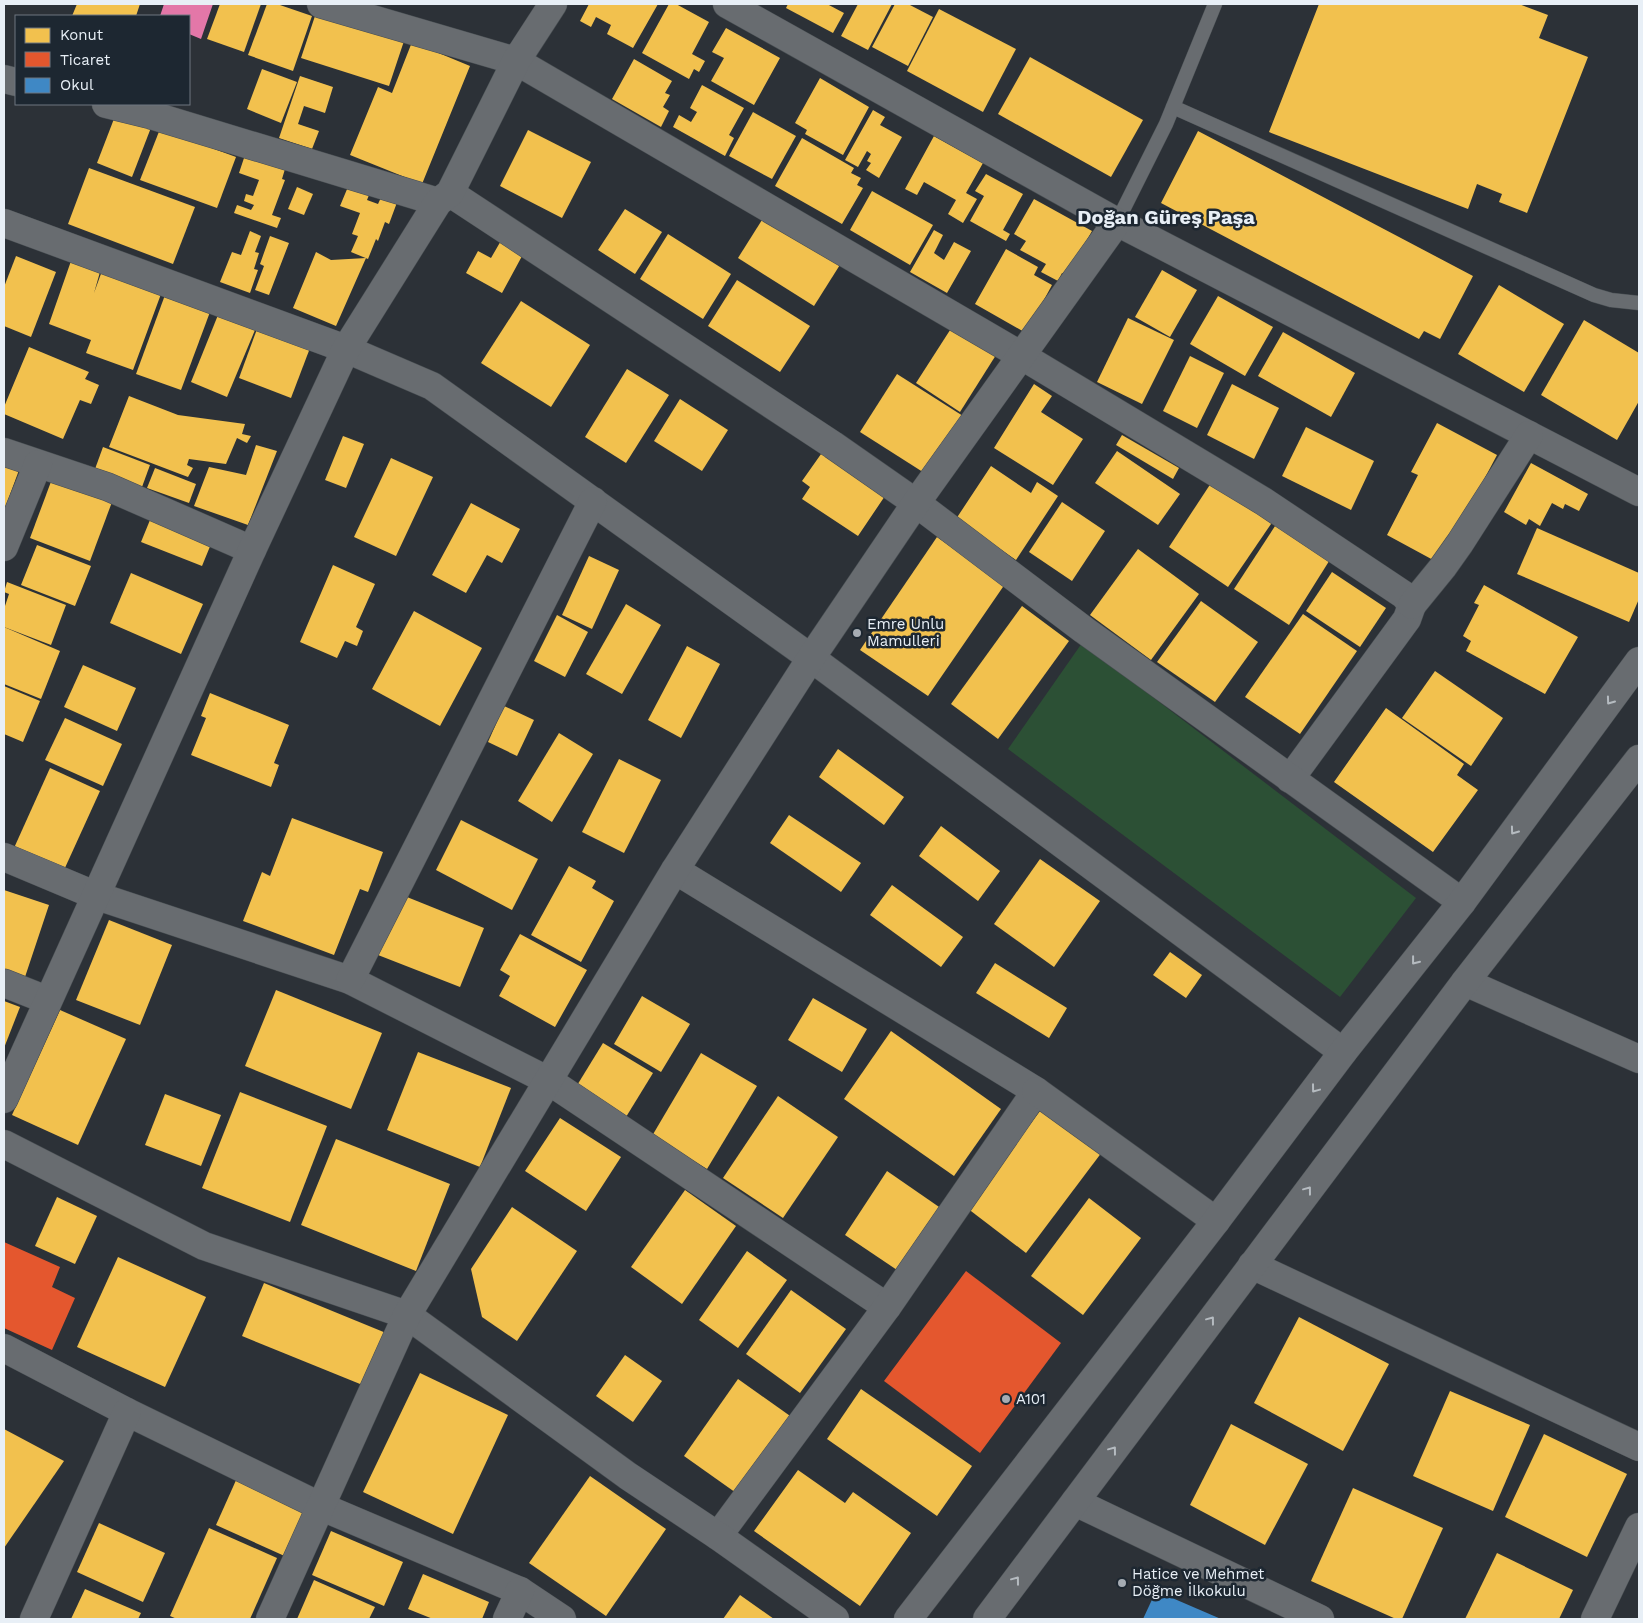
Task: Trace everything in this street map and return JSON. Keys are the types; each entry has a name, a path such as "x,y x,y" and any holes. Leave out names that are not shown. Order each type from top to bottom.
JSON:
{"street":[{"path":"321,4 516,61 1022,356 1264,501 1404,595 1412,605"},
{"path":"4,1099 47,1000 97,896 252,550 346,349 444,197 516,61 553,4"},
{"path":"727,4 1117,222 1639,492"},
{"path":"110,105 444,197 833,445 916,503 1084,630 1462,902"},
{"path":"270,1619 408,1316 675,870 811,658 916,503 1117,222"},
{"path":"4,223 346,349 432,386 811,658 1343,1052"},
{"path":"1290,779 1407,619 1412,605 1460,543 1529,435"},
{"path":"4,452 108,487 252,550"},
{"path":"4,547 38,464"},
{"path":"350,980 593,501"},
{"path":"908,1619 1216,1221 1343,1052 1462,902 1639,661"},
{"path":"987,1619 1465,982 1639,759"},
{"path":"4,857 97,896 350,980 549,1081 887,1307"},
{"path":"675,870 1036,1091 1216,1221"},
{"path":"1465,982 1639,1059"},
{"path":"4,983 47,1000"},
{"path":"718,1536 887,1307 1036,1091"},
{"path":"4,1144 204,1246 408,1316 628,1476 718,1536 835,1619"},
{"path":"1252,1265 1639,1447"},
{"path":"4,1348 127,1412 322,1507 520,1591 562,1619"},
{"path":"34,1619 127,1412"},
{"path":"1075,1502 1320,1619"},
{"path":"1595,1619 1639,1527"},
{"path":"507,1619 520,1591"}],"lane":[{"path":"1117,222 1174,106 1215,4"},
{"path":"1174,106 1594,295 1611,300 1639,303"}],"green space":[{"path":"1082,643 1416,898 1340,997 1008,749"}],"building: Konut":[{"path":"77,4 140,4 136,15 72,15"},
{"path":"220,4 261,4 244,52 207,39"},
{"path":"267,4 277,4 312,16 293,71 248,55"},
{"path":"589,4 658,4 633,48 607,34 611,25 596,17 591,27 580,21"},
{"path":"669,4 676,4 709,22 692,54 705,61 699,72 694,69 689,79 642,53"},
{"path":"788,4 827,4 844,13 833,33 786,8"},
{"path":"858,4 892,4 868,50 841,36"},
{"path":"895,4 908,4 933,17 908,66 872,47"},
{"path":"1319,4 1519,4 1548,15 1539,38 1588,57 1527,213 1499,202 1502,194 1477,184 1468,209 1269,132"},
{"path":"939,9 1016,49 983,112 907,71"},
{"path":"316,13 404,41 389,86 301,58"},
{"path":"726,28 780,58 754,105 711,81 724,58 712,52"},
{"path":"412,42 470,66 422,184 350,155 378,87 392,93"},
{"path":"1030,57 1143,120 1111,177 998,114"},
{"path":"634,59 672,81 665,93 670,95 663,107 669,111 661,127 612,99"},
{"path":"262,69 297,82 281,123 247,109"},
{"path":"300,76 333,87 325,113 304,106 298,124 319,131 312,149 279,138"},
{"path":"820,78 869,107 843,155 805,134 807,130 795,123"},
{"path":"702,85 744,108 729,135 734,138 725,156 673,127 679,115 691,122 697,112 690,108"},
{"path":"873,110 885,117 880,125 902,137 879,178 866,170 871,163 867,161 871,154 867,151 858,167 845,160"},
{"path":"117,111 152,125 132,177 97,163"},
{"path":"753,112 796,136 772,179 729,156"},
{"path":"160,129 236,157 217,208 140,180"},
{"path":"528,130 591,162 562,218 500,186"},
{"path":"1198,131 1473,276 1440,339 1424,331 1419,339 1161,203"},
{"path":"934,136 983,163 966,193 977,199 963,223 948,214 956,200 924,182 917,195 905,189"},
{"path":"802,138 854,168 851,173 861,178 857,185 863,188 842,224 775,186"},
{"path":"245,155 285,169 282,179 285,180 272,215 281,218 277,228 234,213 237,205 251,210 254,205 244,201 246,194 253,196 259,180 239,173"},
{"path":"89,168 195,207 173,264 68,224"},
{"path":"986,174 1023,194 1003,230 1010,234 1006,241 970,221 984,196 975,191"},
{"path":"350,182 371,190 367,200 378,204 384,191 399,197 389,224 385,222 378,241 376,239 368,259 351,252 358,236 352,234 360,213 340,206"},
{"path":"297,187 313,194 304,215 288,209"},
{"path":"872,191 933,225 910,265 850,230"},
{"path":"1034,199 1092,231 1067,275 1062,273 1058,281 1041,272 1046,264 1020,250 1026,241 1014,234"},
{"path":"625,209 662,232 635,274 598,250"},
{"path":"767,212 843,260 814,306 738,258"},
{"path":"934,230 943,235 934,253 944,260 954,242 971,251 947,293 910,272"},
{"path":"250,231 261,236 255,252 259,253 254,269 258,270 250,293 220,282 232,252 241,255"},
{"path":"506,232 528,245 502,293 466,273 478,251 491,258"},
{"path":"668,234 731,274 703,319 640,279"},
{"path":"270,236 289,243 269,295 255,290 264,266 260,264"},
{"path":"1006,249 1038,267 1034,275 1052,285 1026,333 975,304"},
{"path":"316,252 331,260 366,258 336,326 293,308"},
{"path":"16,256 56,272 31,337 4,326 4,287"},
{"path":"71,261 100,272 94,293 102,271 161,294 133,370 86,353 91,340 49,324"},
{"path":"1162,270 1197,290 1170,337 1135,317"},
{"path":"737,280 810,326 780,372 708,326"},
{"path":"1499,285 1564,324 1524,392 1458,354"},
{"path":"165,295 210,312 181,390 136,374"},
{"path":"1218,296 1273,327 1245,376 1190,344"},
{"path":"521,301 590,345 551,407 481,363"},
{"path":"218,315 255,330 227,397 191,382"},
{"path":"1128,318 1174,340 1142,404 1097,382"},
{"path":"1584,320 1639,353 1639,401 1617,440 1541,395"},
{"path":"952,327 996,355 960,412 916,383"},
{"path":"257,329 310,348 291,398 239,378"},
{"path":"1283,332 1355,373 1331,417 1258,376"},
{"path":"29,347 89,372 85,379 99,385 91,404 80,400 63,439 4,414 4,407"},
{"path":"1190,356 1224,373 1197,428 1163,411"},
{"path":"627,369 669,395 626,463 585,437"},
{"path":"897,374 963,416 926,474 860,432"},
{"path":"1034,384 1052,396 1041,412 1083,439 1053,485 994,448"},
{"path":"1232,384 1279,408 1254,459 1207,435"},
{"path":"129,396 178,415 245,424 242,434 251,436 247,443 237,438 226,464 189,459 187,465 193,468 188,477 109,447"},
{"path":"680,399 728,430 702,471 654,441"},
{"path":"1437,423 1497,455 1470,506 1435,561 1387,535 1418,475 1411,472"},
{"path":"1306,427 1374,461 1351,510 1282,476"},
{"path":"1122,435 1179,468 1173,479 1116,445"},
{"path":"343,436 364,444 346,488 325,480"},
{"path":"256,445 277,451 248,525 194,506 209,467 246,475"},
{"path":"103,447 150,465 142,487 95,469"},
{"path":"826,447 889,490 858,536 802,499 810,487 802,481"},
{"path":"1117,451 1180,494 1158,525 1095,483"},
{"path":"391,458 433,477 396,556 354,537"},
{"path":"1531,463 1588,494 1579,511 1565,504 1563,509 1552,503 1540,526 1529,519 1526,525 1504,512"},
{"path":"4,464 19,470 4,511"},
{"path":"991,466 1031,493 1037,482 1058,496 1016,560 956,519"},
{"path":"155,468 196,484 189,503 147,488"},
{"path":"1215,477 1275,518 1228,587 1169,547"},
{"path":"52,479 112,502 90,561 30,538"},
{"path":"1062,502 1105,531 1072,581 1029,552"},
{"path":"471,503 520,529 502,563 487,555 466,593 432,575"},
{"path":"150,520 211,544 202,566 141,542"},
{"path":"1277,523 1331,558 1289,625 1234,589"},
{"path":"1537,528 1639,573 1639,599 1629,622 1517,574"},
{"path":"937,537 1005,584 928,696 860,650"},
{"path":"37,545 91,566 75,606 21,585"},
{"path":"1138,549 1199,594 1151,660 1090,615"},
{"path":"589,556 619,570 592,629 562,615"},
{"path":"333,565 375,584 356,627 363,631 357,646 345,641 337,658 300,642"},
{"path":"1332,572 1386,608 1360,647 1306,611"},
{"path":"131,573 203,604 181,654 110,623"},
{"path":"7,582 66,605 51,645 4,627 4,609 9,594 4,592"},
{"path":"1484,585 1578,637 1545,694 1466,651 1471,641 1463,636 1479,605 1474,603"},
{"path":"1201,601 1258,642 1215,702 1157,662"},
{"path":"626,604 661,625 622,694 586,674"},
{"path":"1022,606 1069,641 998,739 951,704"},
{"path":"414,611 482,648 440,726 372,689"},
{"path":"1303,614 1357,651 1300,734 1245,697"},
{"path":"557,615 588,632 565,677 534,661"},
{"path":"4,627 60,651 41,699 4,684"},
{"path":"687,646 720,664 681,738 648,720"},
{"path":"83,665 136,688 117,731 64,707"},
{"path":"1435,671 1503,718 1471,766 1402,718"},
{"path":"4,686 40,701 23,742 4,734"},
{"path":"210,693 289,725 274,763 279,765 271,787 191,755 206,718 201,716"},
{"path":"504,706 534,720 517,756 488,742"},
{"path":"1386,708 1464,764 1457,775 1478,790 1433,852 1334,782"},
{"path":"65,718 122,744 103,786 45,760"},
{"path":"559,733 593,754 552,822 518,801"},
{"path":"838,749 904,797 884,825 819,777"},
{"path":"619,759 661,780 624,853 582,832"},
{"path":"50,768 100,791 64,870 14,848"},
{"path":"789,815 861,863 841,892 770,843"},
{"path":"292,818 383,852 368,892 360,889 334,955 243,921 262,872 270,876"},
{"path":"461,820 538,859 512,910 436,870"},
{"path":"941,826 1000,871 978,901 919,856"},
{"path":"1040,859 1100,901 1054,967 994,924"},
{"path":"569,866 596,881 592,888 614,901 581,962 531,935"},
{"path":"892,885 963,937 941,967 870,915"},
{"path":"4,890 49,905 25,977 4,970"},
{"path":"402,895 484,928 460,987 378,955"},
{"path":"109,920 172,945 140,1025 76,1000"},
{"path":"520,934 587,970 555,1027 499,996 510,976 500,970"},
{"path":"1170,952 1202,975 1186,998 1153,975"},
{"path":"995,963 1067,1008 1049,1038 976,993"},
{"path":"276,990 382,1033 351,1109 245,1066"},
{"path":"642,996 690,1024 661,1072 614,1044"},
{"path":"813,998 867,1029 842,1072 788,1040"},
{"path":"4,1001 20,1007 4,1048"},
{"path":"60,1010 126,1039 78,1145 12,1115"},
{"path":"891,1031 1001,1109 954,1176 844,1099"},
{"path":"603,1043 653,1073 626,1117 576,1087"},
{"path":"418,1052 511,1088 480,1167 387,1130"},
{"path":"701,1053 757,1086 707,1169 652,1136"},
{"path":"240,1092 327,1126 290,1222 202,1188"},
{"path":"165,1094 221,1115 201,1166 145,1145"},
{"path":"778,1096 838,1137 783,1218 723,1178"},
{"path":"1043,1107 1102,1152 1026,1253 967,1208"},
{"path":"560,1118 621,1157 586,1211 525,1171"},
{"path":"336,1139 450,1184 416,1271 301,1225"},
{"path":"887,1171 942,1209 900,1272 845,1235"},
{"path":"685,1190 736,1226 682,1304 631,1267"},
{"path":"57,1197 97,1216 75,1264 35,1246"},
{"path":"1089,1198 1141,1238 1083,1315 1031,1276"},
{"path":"512,1207 577,1251 517,1341 482,1317 471,1269"},
{"path":"747,1251 787,1280 738,1348 699,1320"},
{"path":"118,1257 206,1297 165,1387 77,1347"},
{"path":"264,1283 386,1333 365,1386 242,1336"},
{"path":"791,1290 846,1329 800,1393 746,1354"},
{"path":"1299,1317 1389,1364 1343,1451 1254,1403"},
{"path":"625,1355 662,1381 633,1422 596,1396"},
{"path":"420,1373 508,1415 453,1534 363,1492"},
{"path":"738,1379 793,1418 739,1495 684,1456"},
{"path":"861,1389 972,1466 937,1516 827,1439"},
{"path":"1450,1391 1530,1425 1493,1511 1413,1476"},
{"path":"1231,1424 1308,1464 1265,1545 1190,1505"},
{"path":"4,1429 64,1461 4,1548"},
{"path":"1544,1434 1627,1474 1587,1557 1505,1517"},
{"path":"798,1470 845,1503 853,1492 911,1533 860,1606 754,1531"},
{"path":"590,1476 666,1529 606,1616 529,1563"},
{"path":"237,1478 310,1511 289,1558 216,1525"},
{"path":"1353,1488 1443,1528 1402,1619 1396,1619 1311,1581"},
{"path":"99,1523 165,1553 143,1602 77,1572"},
{"path":"209,1528 277,1558 250,1619 177,1619 170,1616"},
{"path":"331,1531 403,1562 384,1606 312,1575"},
{"path":"1497,1553 1573,1590 1559,1619 1465,1619"},
{"path":"423,1574 489,1602 482,1619 433,1619 408,1609"},
{"path":"314,1580 375,1607 369,1619 297,1619"},
{"path":"85,1589 141,1613 138,1619 71,1619"},
{"path":"740,1595 774,1619 723,1619"}],"building: Ticaret":[{"path":"4,1242 60,1267 52,1287 75,1298 52,1350 4,1328"},
{"path":"966,1271 1061,1343 980,1453 884,1381"}],"building: Okul":[{"path":"1156,1591 1221,1619 1143,1619"}],"building: Sağlık":[{"path":"164,4 213,4 201,39 190,34 190,15 160,15"}],"place":[{"name":"Emre Unlu Mamulleri","path":"857,633"},
{"name":"A101","path":"1006,1399"},
{"name":"Hatice ve Mehmet Döğme İlkokulu","path":"1122,1583"}],"district":[{"name":"Doğan Güreş Paşa","path":"1166,217"}]}
